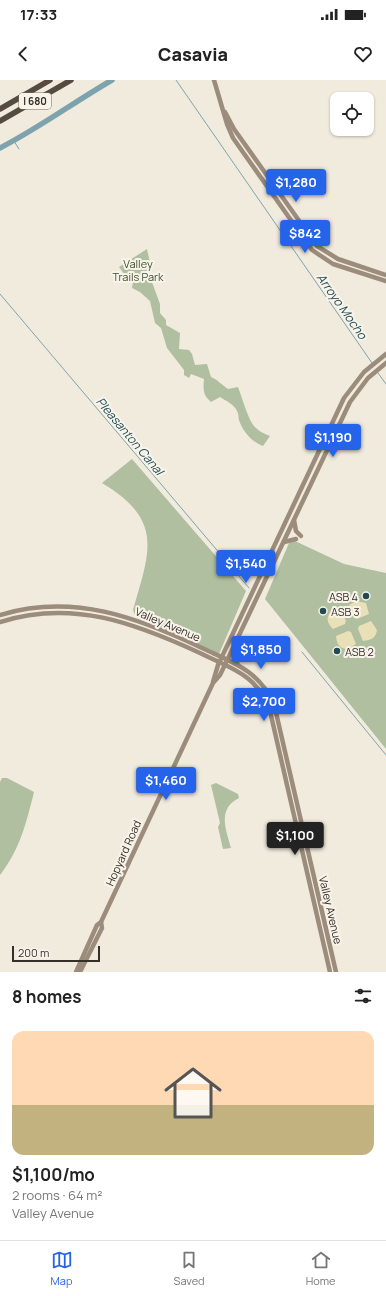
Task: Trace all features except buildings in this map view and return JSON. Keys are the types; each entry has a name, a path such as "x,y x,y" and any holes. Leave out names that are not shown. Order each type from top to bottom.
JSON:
{"highway":[{"name":"I 680","path":"0,109 50,80"},
{"name":"I 680","path":"0,121 71,80"}],"main road":[{"path":"214,80 226,124 233,138 312,250 333,264 386,281"},
{"path":"222,106 234,129 317,246 338,259 386,275"},
{"name":"Hopyard Road","path":"80,972 102,928 101,922 213,683 215,671 221,657 344,398 364,372 379,358 386,354"},
{"name":"Hopyard Road","path":"213,683 225,666 350,402 368,378 385,364"},
{"path":"284,542 299,537 294,520"},
{"name":"Valley Avenue","path":"0,615 54,607 115,613 154,626 213,653 239,666 258,679 274,704 336,972"},
{"name":"Valley Avenue","path":"0,622 26,616 54,613 113,619 152,632 219,662 245,675 255,684 265,697 270,711 330,972"},
{"path":"213,653 219,652 227,646"},
{"path":"233,648 234,657 239,666"},
{"path":"205,656 213,663 215,671"},
{"path":"220,675 227,672 236,671"},
{"name":"Hopyard Road","path":"76,972 96,924 101,922"}],"green space":[{"name":"Valley Trails Park","path":"147,249 151,267 149,274 160,304 160,313 166,320 166,325 180,333 179,349 189,350 192,354 195,365 207,364 211,377 228,389 238,387 253,425 261,432 270,436 263,446 255,442 245,432 239,420 238,412 232,405 220,397 211,402 206,397 204,392 204,379 191,374 189,378 184,375 184,370 167,348 161,328 155,323 150,301 140,292 132,288 133,281 125,275 119,267"},
{"path":"132,459 246,591 219,654 135,615 133,610 147,554 147,538 144,524 135,510 122,497 102,483"},
{"path":"295,541 344,564 386,573 386,749 265,599 289,543"},
{"path":"2,778 7,778 34,792 22,836 13,856 0,875 0,782"},
{"path":"216,783 238,794 239,798 232,803 225,814 226,827 231,848 223,849 218,827 220,823 211,785"}],"sand":[{"path":"356,601 366,603 369,614 357,619 354,618 349,605"},
{"path":"341,609 346,621 345,624 333,629 328,622 328,616 332,611"},
{"path":"371,621 377,630 376,635 373,638 363,641 358,629 359,626"},
{"path":"348,631 351,632 356,644 348,649 345,649 339,646 336,636"}],"waterway":[{"path":"0,148 29,132 112,80"},
{"name":"Arroyo Mocho","path":"176,80 372,363"},
{"path":"14,141 19,149"},
{"name":"Pleasanton Canal","path":"0,294 249,588"},
{"name":"Arroyo Mocho","path":"378,373 386,384"},
{"name":"Pleasanton Canal","path":"302,652 386,755"}],"place":[{"name":"ASB 4","path":"366,596"},
{"name":"ASB 3","path":"323,611"},
{"name":"ASB 2","path":"337,651"}]}
